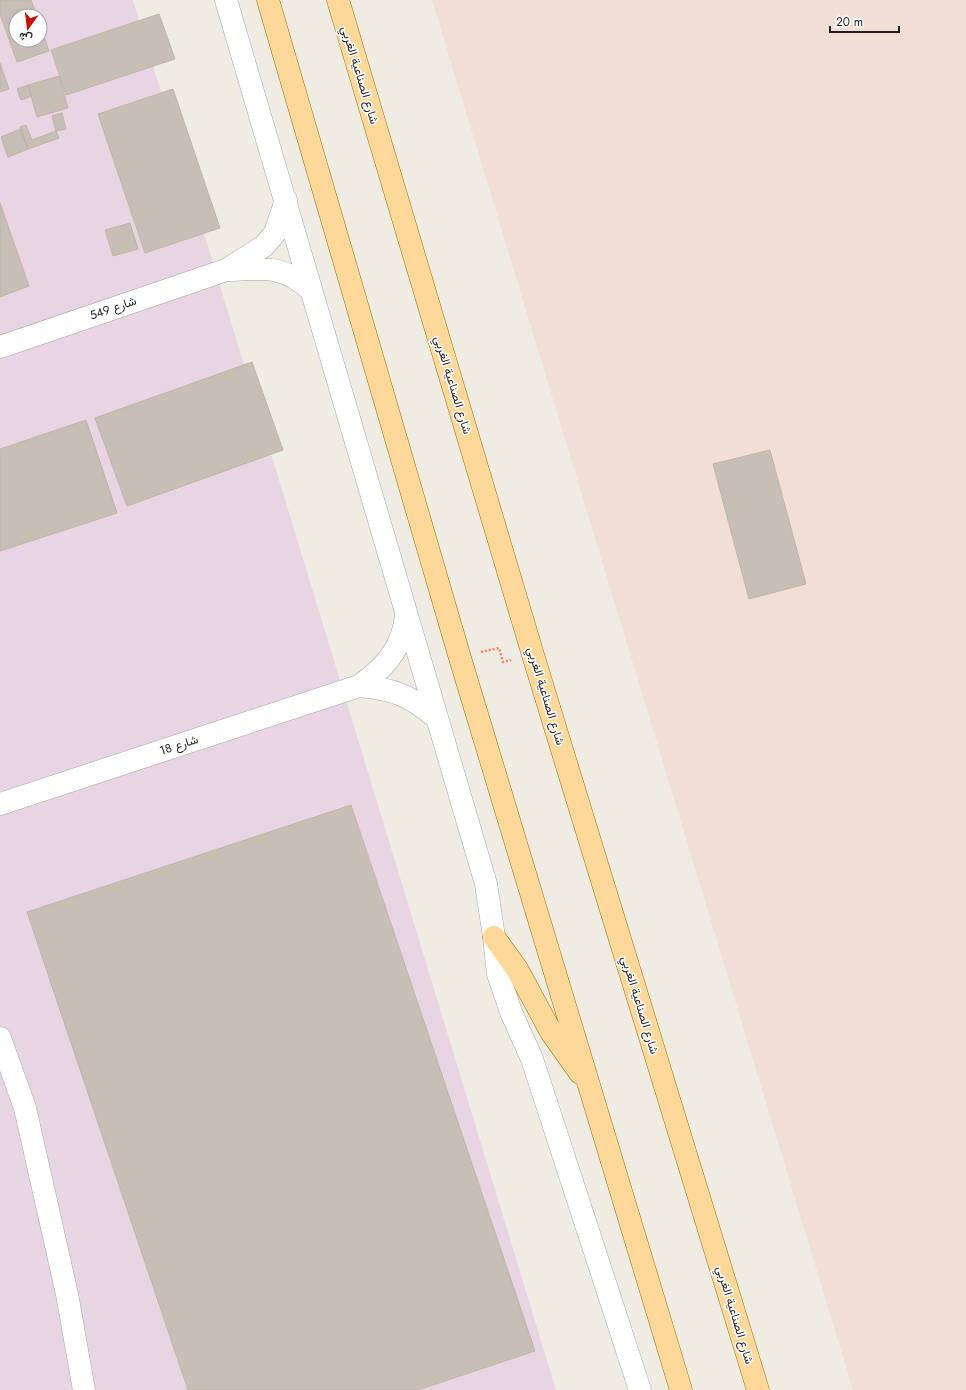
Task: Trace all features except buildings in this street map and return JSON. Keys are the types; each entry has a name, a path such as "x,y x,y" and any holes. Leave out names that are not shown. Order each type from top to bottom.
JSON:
{"main road":[{"path":"268,0 460,658 681,1390"},
{"name":"شارع الصناعية الغربي","path":"338,0 533,655 758,1390"},
{"path":"494,937 517,969 551,1032 590,1087"}],"street":[{"path":"226,0 486,884 498,974 511,1012 532,1059 640,1390"},
{"name":"شارع 549","path":"0,347 226,270 264,246 275,233 286,200"},
{"name":"شارع 549","path":"226,270 270,268 289,274 311,290"},
{"name":"شارع 18","path":"0,804 359,686 377,674 391,657 401,637 406,616"},
{"name":"شارع 18","path":"359,686 380,688 401,694 420,704 437,718"},
{"path":"0,1038 25,1108 67,1294 84,1390"}],"shaded area":[{"path":"0,0 133,0 556,1390 0,1390"},
{"path":"432,0 966,0 966,1390 853,1390"}]}
